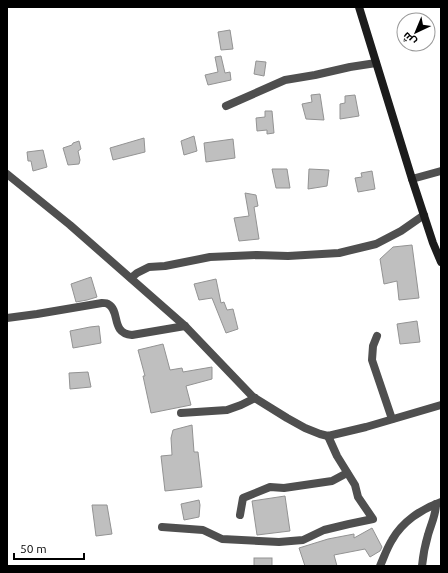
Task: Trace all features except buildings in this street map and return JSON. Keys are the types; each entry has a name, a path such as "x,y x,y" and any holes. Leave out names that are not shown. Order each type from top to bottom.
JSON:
{"street":[{"path":"359,7 412,179 441,262"},
{"path":"226,106 286,80 376,63"},
{"path":"412,179 441,170"},
{"path":"7,174 70,225 131,278 184,326 255,398 286,418 320,434 328,436 366,427 441,405"},
{"path":"131,278 137,272 149,267 165,266 210,256 288,256 339,253 376,244 401,231 424,215"},
{"path":"7,318 102,302 108,303 113,308 120,331 126,335 184,326"},
{"path":"377,336 373,346 372,360 392,419"},
{"path":"181,412 227,410 241,406 255,398"},
{"path":"162,527 203,530 222,539 279,542 303,540 324,530 373,519 358,497 355,485 337,456 328,436"},
{"path":"240,515 243,498 270,487 284,488 332,481 347,473"},
{"path":"380,566 397,531 413,516 439,503"},
{"path":"422,566 426,543 439,503"}]}
